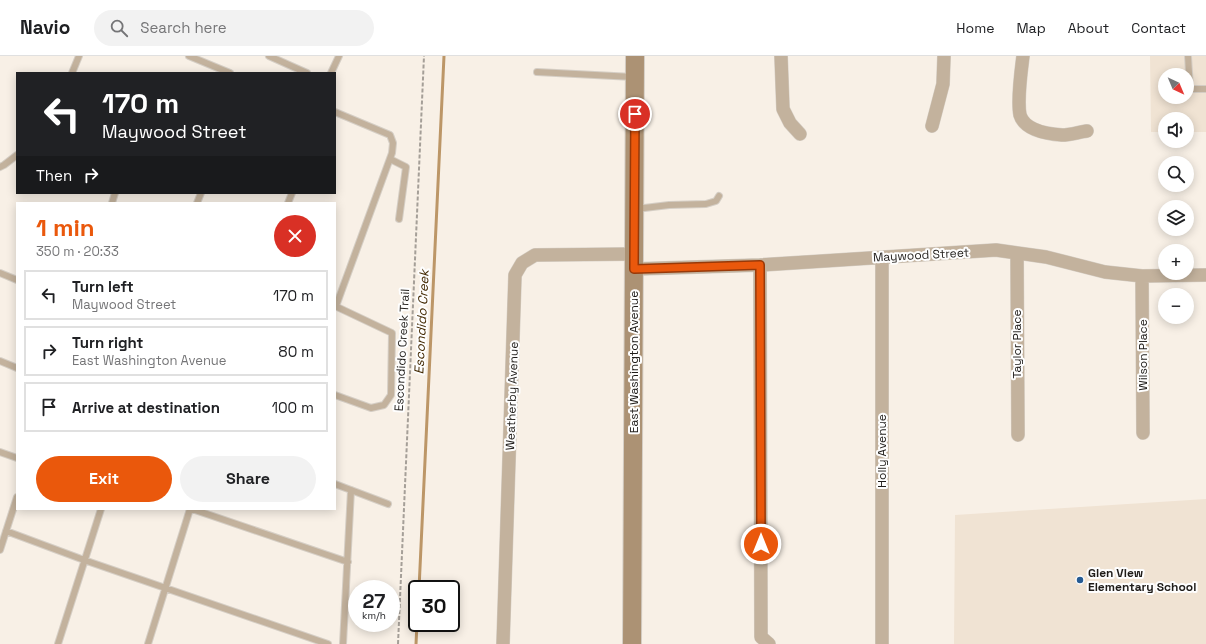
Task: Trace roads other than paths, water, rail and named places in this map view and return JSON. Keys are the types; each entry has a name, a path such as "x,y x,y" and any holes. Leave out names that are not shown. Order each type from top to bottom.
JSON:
{"main road":[{"name":"East Washington Avenue","path":"632,644 635,56"}],"street":[{"path":"781,56 783,109 790,123 800,134"},
{"path":"932,126 943,84 944,56"},
{"path":"1023,56 1019,105 1021,116 1026,125 1033,130 1063,135 1087,131"},
{"name":"Maywood Street","path":"634,262 760,265 996,250 1046,257 1105,272 1142,276 1206,275"},
{"name":"Taylor Place","path":"1017,253 1018,435"},
{"name":"Weatherby Avenue","path":"503,644 515,275 522,263 535,255 634,262"},
{"name":"Holly Avenue","path":"882,257 882,644"},
{"path":"760,265 761,637 769,644"},
{"name":"Wilson Place","path":"1142,276 1143,433"}],"lane":[{"path":"72,72 79,56"},
{"path":"189,56 228,72"},
{"path":"269,56 305,72"},
{"path":"331,72 339,56"},
{"path":"1188,56 1190,89 1206,88"},
{"path":"537,72 635,77"},
{"path":"336,112 390,135 393,143 390,159 336,303"},
{"path":"0,167 4,166 16,156"},
{"path":"390,159 406,167 399,219"},
{"path":"634,210 706,204 716,201 719,196"},
{"path":"0,273 16,280"},
{"path":"336,306 392,333 391,395 384,405 371,408 336,395"},
{"path":"0,361 16,368"},
{"path":"0,452 16,458"},
{"path":"336,484 388,504"},
{"path":"342,644 348,562 351,490"},
{"path":"0,550 16,500"},
{"path":"58,644 101,510"},
{"path":"148,644 191,510"},
{"path":"194,510 348,562"},
{"path":"6,530 84,560 328,644"}],"waterway":[{"name":"Escondido Creek","path":"419,580 444,56"},
{"name":"Escondido Creek","path":"416,644 417,632"}],"place":[{"name":"Glen View Elementary School","path":"1080,580"}]}
